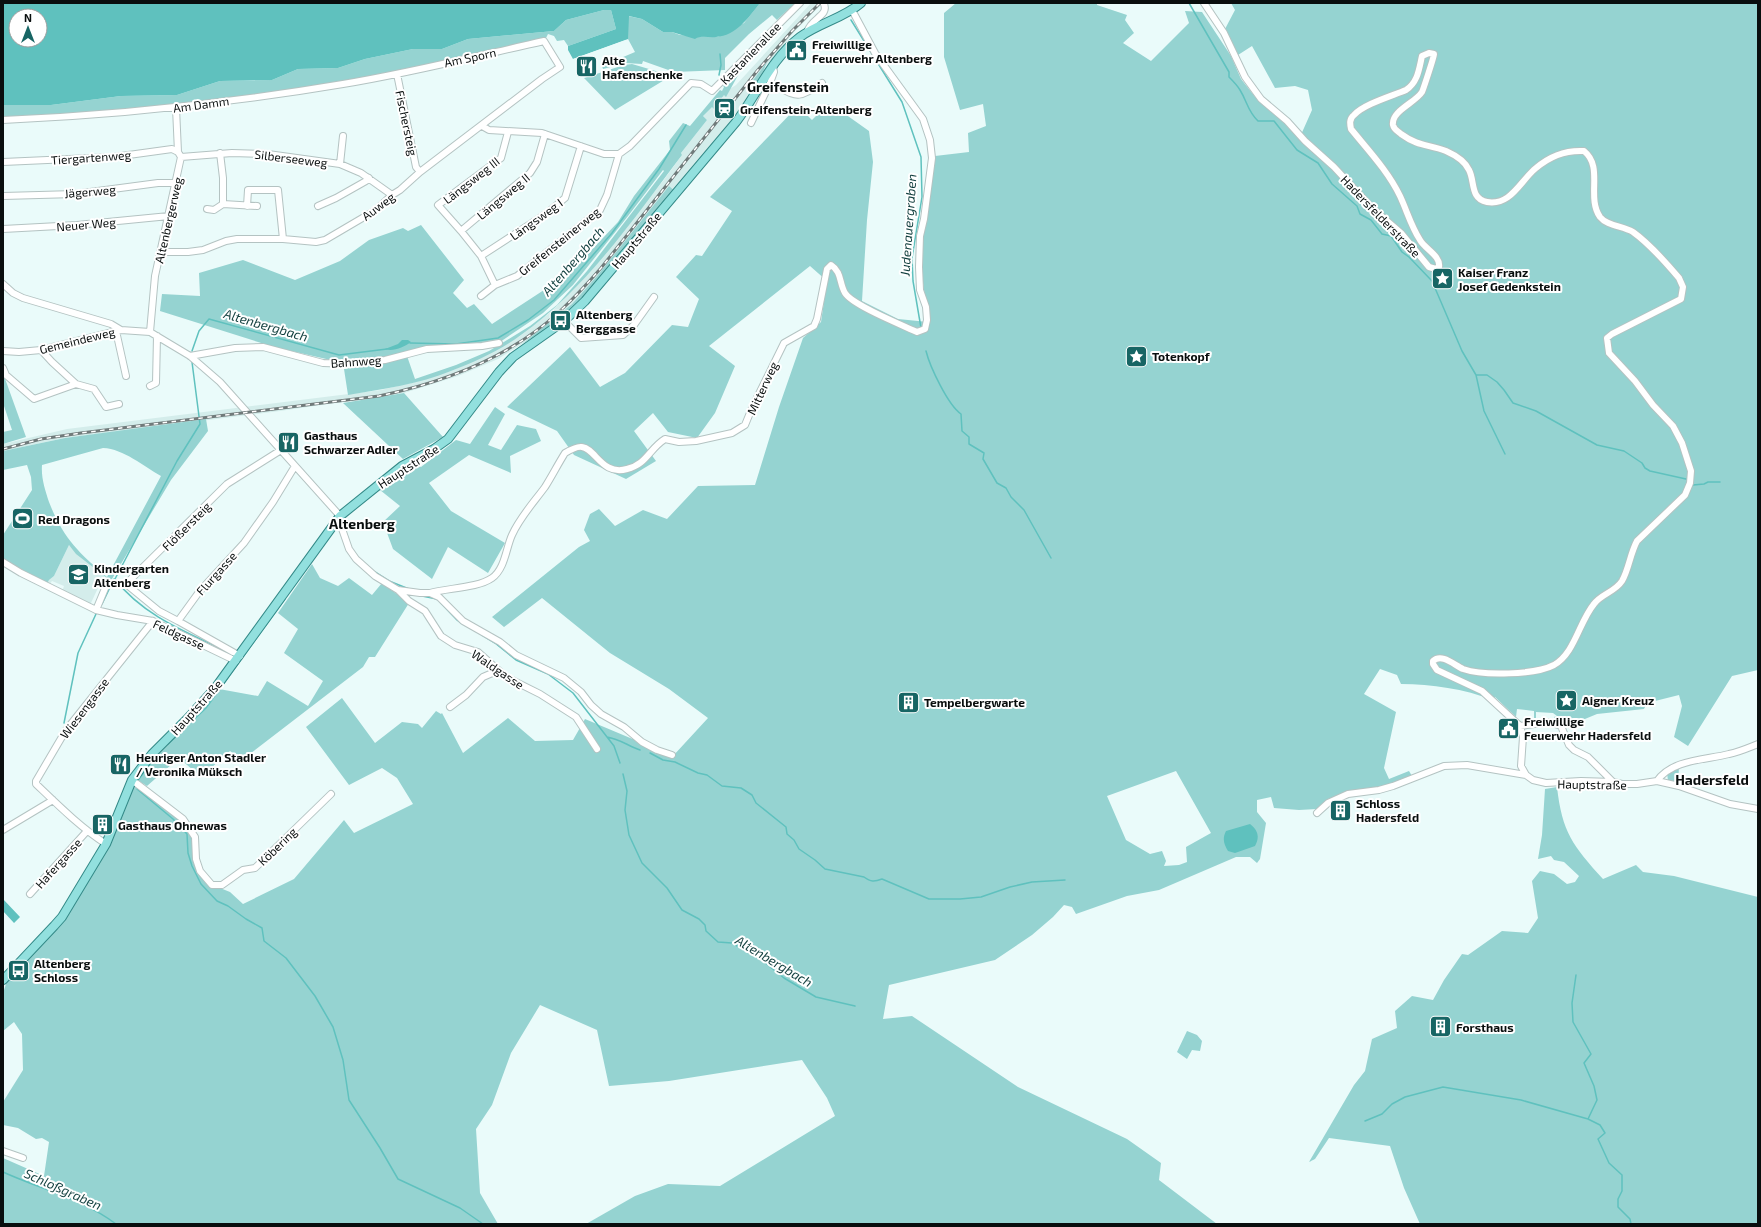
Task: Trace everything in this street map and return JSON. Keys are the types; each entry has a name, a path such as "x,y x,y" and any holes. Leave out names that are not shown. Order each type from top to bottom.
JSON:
{"main road":[{"name":"Hauptstraße","path":"5,978 54,926 106,844 132,780 152,754 208,697 238,658 340,516 402,466 434,449 448,439 499,372 513,357 564,321 585,301 736,122 773,64 794,42 807,32 852,10 861,3"}],"street":[{"name":"Kastanienallee","path":"619,154 630,146 682,90 691,83 714,88 779,22 800,3"},
{"name":"Hadersfelderstraße","path":"1204,3 1224,33 1245,77 1260,99 1288,121 1372,208 1401,233 1429,267 1436,269 1440,264 1437,258 1423,245 1413,229 1400,196 1380,165 1350,130 1349,122 1353,115 1362,109 1412,86 1418,76 1422,56 1429,53 1434,54 1434,59 1427,72 1423,91 1416,100 1400,111 1395,117 1393,124 1395,129 1420,145 1446,151 1463,161 1472,177 1474,193 1479,199 1486,202 1503,201 1511,196 1536,168 1551,157 1564,152 1584,151 1590,155 1593,163 1595,203 1601,218 1608,223 1626,229 1639,237 1676,274 1682,284 1683,295 1678,301 1612,334 1607,338 1606,345 1609,353 1673,426 1682,443 1691,471 1690,483 1685,495 1636,541 1631,551 1628,570 1621,582 1617,588 1600,598 1592,606 1564,657 1554,665 1524,673 1487,672 1463,669 1441,658 1436,658 1433,661 1433,664 1437,670 1482,691 1520,726"},
{"path":"807,32 810,24 824,13 824,4"},
{"name":"Mitterweg","path":"430,593 468,587 492,578 500,568 513,534 526,512 546,485 565,452 582,447 586,448 608,467 612,469 627,469 645,461 656,445 666,439 679,442 696,442 732,433 745,425 784,343 814,326 817,318 826,269 831,266 838,271 845,293 858,303 917,332 925,329 927,320 926,307 920,290 919,267 920,236 924,219 932,158 930,140 923,119 875,53 852,10"},
{"name":"Am Sporn","path":"397,74 544,41 560,67"},
{"path":"751,123 770,83 774,72 773,64"},
{"name":"Auweg","path":"161,252 188,252 204,250 226,241 237,239 283,239 316,242 325,240 376,210 420,172 560,67"},
{"name":"Am Damm","path":"3,120 73,117 176,108 342,84 397,74"},
{"name":"Fischersteig","path":"397,74 416,167 420,172"},
{"path":"770,83 799,96 809,92 822,83"},
{"name":"Altenbergerweg","path":"150,332 155,276 176,183 180,154 176,108"},
{"path":"482,126 490,130 508,132 533,131 604,154 619,154"},
{"name":"Längsweg III","path":"462,231 438,205 501,158 508,132"},
{"name":"Längsweg II","path":"462,231 530,173 537,162 546,134"},
{"path":"340,164 343,136"},
{"name":"Längsweg I","path":"481,256 562,202 565,198 581,146"},
{"name":"Tiergartenweg","path":"3,162 114,157 172,149 180,154"},
{"path":"220,153 223,178 223,204"},
{"name":"Silberseeweg","path":"180,154 220,153 286,155 326,163 340,164 355,169 392,195"},
{"name":"Greifensteinerweg","path":"481,296 495,285 517,276 600,210 607,195 619,154"},
{"path":"318,206 336,198 369,178"},
{"name":"Jägerweg","path":"3,196 75,194 158,183 176,183"},
{"path":"247,206 248,190 278,190 283,239"},
{"path":"207,209 214,210 223,204 256,206"},
{"name":"Neuer Weg","path":"3,229 77,225 169,216"},
{"path":"462,231 481,256 495,285"},
{"path":"3,284 13,293 23,298 111,324 118,330 126,376"},
{"path":"564,321 581,338 623,335 634,325 654,298"},
{"name":"Gemeindeweg","path":"3,351 19,352 41,350 118,330 150,332"},
{"path":"150,332 190,356 220,382 340,516 340,526 349,549 356,560 375,576 398,590 430,593 439,597 463,621 500,642 516,655 564,678 581,692 591,705 601,714 624,727 642,742 657,750 672,755"},
{"path":"150,386 156,383 157,336"},
{"name":"Bahnweg","path":"190,356 235,348 263,346 323,363 350,364 385,360 427,349 499,344"},
{"path":"41,350 76,384 94,389 106,407 119,404"},
{"path":"3,368 6,375 34,399 76,384"},
{"name":"Flößersteig","path":"178,621 159,612 126,584 227,484 281,450"},
{"name":"Flurgasse","path":"178,621 199,592 244,543 273,502 295,466"},
{"name":"Feldgasse","path":"3,562 21,573 96,610 117,616 153,621 238,658"},
{"path":"96,610 106,586"},
{"name":"Waldgasse","path":"398,590 409,601 424,612 441,636 455,645 478,652 489,661 497,671 540,694 576,717 597,749"},
{"name":"Wiesengasse","path":"106,844 86,831 36,784 36,781 66,730 153,621"},
{"path":"178,621 238,658"},
{"path":"450,707 483,677 497,671"},
{"path":"1526,775 1521,766 1523,737 1520,726 1549,722 1561,726 1569,744 1574,750 1588,757 1613,782"},
{"path":"1658,781 1663,773 1678,766 1729,754 1758,744"},
{"name":"Hauptstraße","path":"1317,813 1328,803 1348,794 1386,788 1444,766 1467,765 1526,775 1533,780 1546,783 1581,781 1637,784 1658,781 1679,786 1730,804 1758,809"},
{"name":"Köbering","path":"132,780 183,819 196,837 196,858 200,871 212,885 218,886 222,886 243,870 255,868 331,794"},
{"path":"3,830 53,800"},
{"name":"Hafergasse","path":"30,894 86,831"},
{"path":"3,987 5,978"},
{"path":"3,1151 23,1158"}],"shaded area":[{"path":"3,3 760,3 747,20 736,29 723,36 716,37 702,37 695,39 672,32 663,32 642,19 629,16 628,39 573,59 568,50 568,46 616,29 611,10 604,10 566,20 554,31 468,39 442,49 413,49 365,59 338,68 298,69 272,80 220,81 177,95 121,96 51,105 3,105"},
{"path":"760,3 795,3 777,20 772,15 749,34 725,58 725,70 674,72 643,61 642,64 625,63 603,69 602,66 635,52 628,39 628,16 642,19 663,32 672,32 680,35 718,37 744,23"},
{"path":"811,3 823,3 795,31 747,88 750,91 740,109 675,191 669,186 597,276 572,304 522,344 498,359 458,376 404,393 280,411 65,438 3,451 3,444 67,429 381,390 451,371 486,355 520,336 552,311 590,272 682,155 681,153 707,120 703,116 722,94 736,85"},
{"path":"956,3 1097,3 1097,5 1127,15 1125,20 1134,33 1123,43 1151,61 1189,23 1185,11 1202,12 1231,56 1241,79 1256,98 1280,117 1300,137 1312,110 1308,90 1295,86 1275,88 1252,46 1238,55 1225,29 1235,10 1231,3 1758,3 1758,670 1732,676 1688,746 1674,737 1682,706 1679,695 1647,703 1644,709 1597,714 1568,726 1555,720 1554,717 1557,716 1553,713 1536,712 1536,718 1534,718 1534,711 1517,709 1516,717 1495,697 1493,700 1448,688 1401,684 1397,675 1380,669 1364,694 1396,712 1384,768 1389,779 1409,771 1412,776 1379,788 1328,799 1317,809 1299,810 1274,808 1271,797 1257,800 1257,812 1266,823 1260,859 1257,863 1250,857 1236,857 1159,890 1127,896 1076,914 1072,907 1064,905 1053,917 1032,935 995,960 889,985 883,1019 912,1016 1018,1087 1127,1139 1161,1163 1159,1180 1217,1224 586,1224 635,1196 668,1184 720,1186 835,1116 827,1098 802,1060 669,1081 609,1086 597,1030 540,1005 511,1053 492,1105 476,1129 480,1193 498,1224 3,1224 3,1158 44,1176 49,1142 42,1138 36,1139 18,1128 3,1125 3,1102 23,1070 22,1034 14,1022 3,1031 3,993 8,978 58,927 134,783 184,823 194,838 195,863 205,882 230,892 243,904 294,879 344,820 354,833 413,804 397,778 382,768 349,785 306,727 342,698 375,743 402,722 418,724 422,728 436,711 441,714 442,713 463,753 508,718 535,741 573,740 585,719 673,756 708,718 669,689 610,653 542,598 504,627 492,617 579,547 590,541 584,530 590,514 599,509 615,526 643,510 667,519 698,486 755,485 779,407 803,338 821,322 827,281 810,266 709,346 735,366 715,413 697,438 668,432 653,413 634,431 656,461 626,479 574,455 557,431 507,407 570,347 600,387 625,373 672,325 688,327 699,299 676,277 696,255 702,256 732,211 710,197 798,106 812,120 828,104 838,109 869,131 873,162 867,220 862,301 898,319 928,322 921,266 923,230 935,156 969,152 968,133 986,126 983,104 960,110 944,57 944,13","holes":["1176,771 1211,833 1186,847 1187,862 1179,865 1164,866 1166,861 1162,851 1150,854 1126,840 1107,796"]},
{"path":"604,10 611,10 616,29 568,46 564,40 557,41 554,36 548,34 546,38 357,80 177,106 3,119 3,105 51,105 121,96 177,95 220,81 272,80 298,69 338,68 365,59 413,49 442,49 468,39 554,31 566,20"},
{"path":"767,62 760,79 750,91 747,88"},
{"path":"632,64 666,74 666,79 615,110 584,78 624,65"},
{"path":"741,70 726,97 724,95 716,105 718,106 715,110 712,107 703,116 707,120 681,153 682,155 627,227 588,274 567,296 545,316 521,335 496,351 469,364 439,376 414,383 348,395 344,369 384,362 407,356 415,379 456,365 489,351 530,326 557,305 587,271 664,171 663,170 573,285 543,313 500,342 392,355 364,361 335,361 274,347 160,311 162,294 200,296 199,273 243,260 295,280 340,261 369,240 403,228 408,231 421,225 464,280 453,293 467,308 474,304 492,324 570,273 618,222 634,196 670,150 669,141 683,123 690,126 720,90 722,91 723,86"},
{"path":"669,186 675,191 566,316 522,344 572,304 597,276"},
{"path":"402,340 408,340 411,342 405,346 391,350 385,349 398,344"},
{"path":"3,373 26,437 3,444 3,432 12,430 3,403"},
{"path":"404,393 443,437 403,459 343,403"},
{"path":"495,407 505,414 488,445 501,450 517,425 536,429 541,441 510,456 511,473 469,455 429,483 451,511 505,543 488,573 448,547 432,579 393,549 383,522 400,506 380,490 406,469 416,464 421,467 456,440 470,444"},
{"path":"206,419 208,431 171,480 109,584 106,582 107,578 76,554 69,545 54,576 47,584 3,559 3,535 32,490 31,477 27,465 3,470 3,451 65,438","holes":["103,448 111,449 126,455 161,476 107,577 72,544 54,515 44,484 42,465"]},
{"name":"Kindergarten Altenberg","path":"69,545 107,578 102,589 98,588 90,605 62,592 64,586 52,581 49,585 47,584 54,576"},
{"path":"312,564 320,578 338,586 349,578 372,595 382,583 409,603 375,657 369,657 363,667 242,760 230,751 201,777 179,758 147,786 136,779 161,747 219,689 258,696 267,681 308,706 323,681 284,653 298,629 278,613"},
{"path":"1679,767 1678,784 1668,781 1667,773"},
{"path":"1557,787 1562,816 1571,838 1584,857 1603,879 1636,865 1643,872 1674,876 1758,897 1758,1224 1420,1224 1404,1188 1390,1146 1329,1138 1315,1159 1309,1162 1354,1085 1365,1071 1372,1039 1397,1028 1395,1011 1412,996 1433,1000 1444,980 1462,954 1468,955 1502,931 1528,933 1538,918 1532,881 1540,871 1554,874 1567,884 1575,882 1579,876 1564,862 1554,860 1551,856 1538,859 1542,835 1545,789"},
{"path":"1250,824 1255,829 1258,837 1255,846 1235,853 1228,851 1224,841 1226,831"},
{"path":"3,899 20,917 14,923 3,911"},
{"path":"1187,1031 1197,1035 1202,1041 1200,1051 1192,1050 1187,1059 1177,1052"}],"pier":[{"path":"626,40 627,42 573,61 573,59"}],"waterway":[{"path":"1189,3 1229,72 1229,77 1240,90 1254,117 1258,121 1274,121 1297,150 1318,163 1332,184 1357,206 1360,214 1371,220 1382,234 1391,236 1402,252 1409,257 1432,281 1462,351 1476,375 1484,411 1505,454"},
{"name":"Judenauergraben","path":"851,20 902,102 921,157 922,197 912,258 913,281 921,328"},
{"name":"Altenbergbach","path":"719,75 721,65 720,54"},
{"name":"Altenbergbach","path":"410,343 456,344 498,338 528,320 554,300 612,233 659,169 686,125"},
{"name":"Altenbergbach","path":"192,351 199,331 209,319 339,355 387,349"},
{"name":"Judenauergraben","path":"926,351 940,385 951,403 961,414 962,431 969,437 969,444 984,453 983,459 997,483 1006,488 1011,497 1024,510 1051,558"},
{"name":"Altenbergbach","path":"192,362 200,424 177,461 115,579 126,592 151,613 226,651"},
{"path":"1476,375 1487,375 1497,382 1513,403 1536,411 1597,445 1624,451 1642,463 1645,468 1650,471 1686,479"},
{"path":"1693,485 1708,482 1720,482"},
{"name":"Altenbergbach","path":"375,572 389,581 409,589"},
{"path":"102,604 114,579"},
{"name":"Altenbergbach","path":"422,596 437,599"},
{"path":"168,744 206,708 285,599"},
{"name":"Altenbergbach","path":"441,603 461,623"},
{"path":"64,723 78,653 96,614"},
{"name":"Altenbergbach","path":"482,635 495,643 516,660 548,674 573,693 614,746 620,763"},
{"path":"607,737 616,739 640,750"},
{"path":"139,779 158,753"},
{"path":"650,753 663,760 675,762 698,773 707,775 722,786 741,788 752,795 756,803 786,827 787,834 794,840 799,849 825,869 864,877 873,881 882,879 929,899 981,897 1010,887 1032,882 1065,880"},
{"name":"Altenbergbach","path":"623,774 627,791 625,810 629,835 642,863 667,888 682,910 699,919 705,925 706,931 718,942 732,943 763,961 784,978 816,997 855,1006"},
{"path":"137,789 173,819 187,834 188,853 192,866 201,884 217,901 228,906 262,928 264,941 286,958 315,996 333,1027 343,1060 349,1100 398,1179 460,1208 483,1224"},
{"path":"1576,975 1572,1003 1573,1022 1591,1054 1584,1063 1594,1086 1597,1100 1588,1119"},
{"path":"1365,1121 1382,1114 1392,1104 1405,1097 1443,1087 1521,1100 1588,1119 1600,1125 1605,1133 1598,1139 1609,1163 1622,1175 1622,1191 1618,1199 1618,1207 1630,1219 1631,1224"},
{"name":"Schloßgraben","path":"3,1172 76,1201 103,1215 116,1224"}],"railway":[{"path":"3,449 41,439 81,433 379,396 452,375 475,366 519,343 559,312 586,285 757,71 792,31 820,3"}],"place":[{"name":"Freiwillige Feuerwehr Altenberg","path":"797,51"},
{"name":"Alte Hafenschenke","path":"587,67"},
{"name":"Greifenstein-Altenberg","path":"725,109"},
{"name":"Kaiser Franz Josef Gedenkstein","path":"1442,279"},
{"name":"Altenberg Berggasse","path":"560,321"},
{"name":"Totenkopf","path":"1136,356"},
{"name":"Gasthaus Schwarzer Adler","path":"288,442"},
{"name":"Red Dragons","path":"23,519"},
{"name":"Kindergarten Altenberg","path":"79,575"},
{"name":"Aigner Kreuz","path":"1566,700"},
{"name":"Tempelbergwarte","path":"909,702"},
{"name":"Freiwillige Feuerwehr Hadersfeld","path":"1508,728"},
{"name":"Heuriger Anton Stadler / Veronika Müksch","path":"120,764"},
{"name":"Schloss Hadersfeld","path":"1341,810"},
{"name":"Gasthaus Ohnewas","path":"103,825"},
{"name":"Altenberg Schloss","path":"19,970"},
{"name":"Forsthaus","path":"1440,1027"}],"district":[{"name":"Greifenstein","path":"788,86"},
{"name":"Altenberg","path":"362,523"},
{"name":"Hadersfeld","path":"1712,779"}]}
